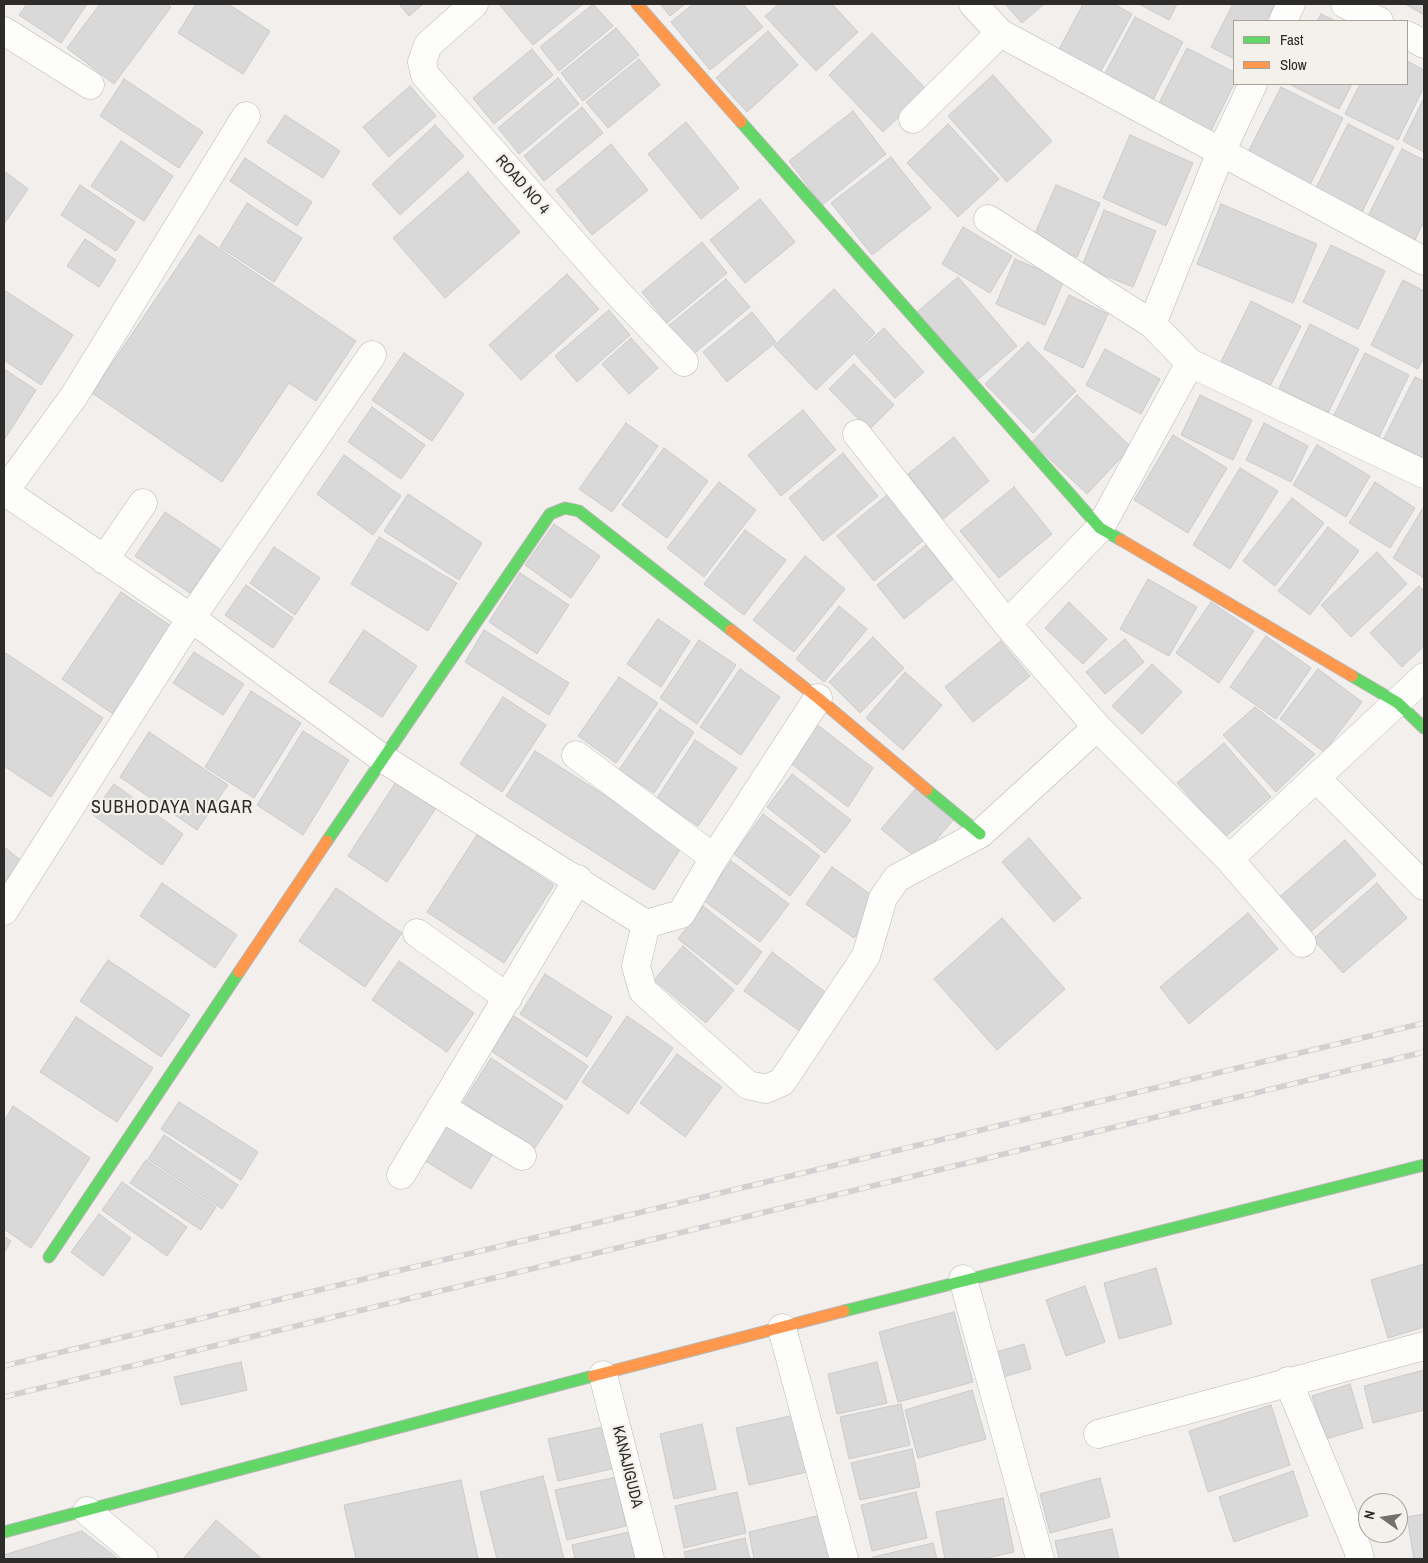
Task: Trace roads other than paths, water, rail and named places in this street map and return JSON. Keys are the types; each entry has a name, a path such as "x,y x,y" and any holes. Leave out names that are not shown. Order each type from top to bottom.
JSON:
{"street":[{"name":"ROAD NO 4","path":"474,4 428,45 422,62 425,75 615,290 684,362"},
{"path":"637,4 1100,528 1398,703 1424,728"},
{"path":"973,4 1000,33 1424,261"},
{"path":"1283,20 1291,4"},
{"path":"1345,4 1377,20"},
{"path":"4,31 90,85"},
{"path":"913,119 1000,33"},
{"path":"1408,36 1424,44"},
{"path":"1152,324 1221,152 1254,85"},
{"path":"246,116 74,396 4,492 191,618 382,758 578,879 646,924 681,914 714,858 818,698"},
{"path":"988,219 1152,324 1190,363 1424,474"},
{"path":"4,911 191,618 372,355"},
{"path":"1007,624 1100,528 1190,363"},
{"path":"857,434 1007,624 1096,727 1229,859 1302,943"},
{"path":"104,560 143,503"},
{"path":"49,1257 382,758 550,514 565,508 579,511 818,698 980,834"},
{"path":"1229,859 1424,677"},
{"path":"646,924 636,966 643,992 748,1085 766,1089 782,1082 866,956 883,898 908,872 980,834 1096,727"},
{"path":"576,755 714,858"},
{"path":"1316,778 1424,886"},
{"path":"401,1174 578,879"},
{"path":"417,933 508,998"},
{"path":"441,1107 522,1156"},
{"path":"4,1532 963,1279 1424,1165"},
{"path":"963,1279 1040,1559"},
{"path":"782,1328 844,1559"},
{"path":"1098,1434 1288,1381 1424,1346"},
{"name":"KANAJIGUDA","path":"603,1375 650,1559"},
{"path":"1288,1381 1358,1550 1360,1559"},
{"path":"87,1511 144,1559"}],"railway":[{"path":"4,1366 1424,1023"},
{"path":"4,1397 1424,1052"}],"district":[{"name":"SUBHODAYA NAGAR","path":"172,808"}]}
